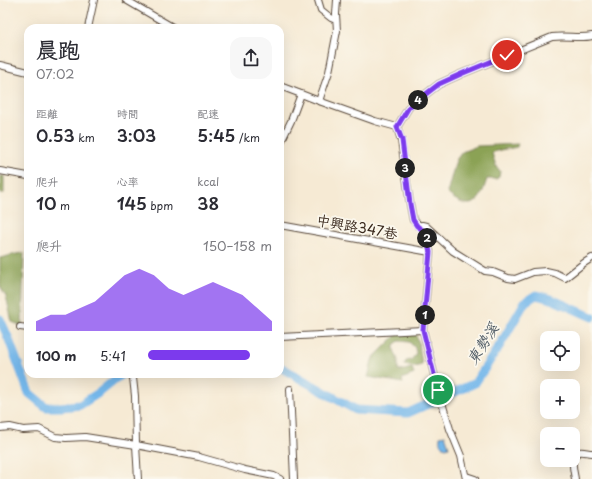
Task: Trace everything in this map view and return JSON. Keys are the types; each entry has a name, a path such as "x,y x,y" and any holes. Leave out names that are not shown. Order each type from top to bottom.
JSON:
{"street":[{"path":"89,24 94,0"},
{"path":"126,0 167,24"},
{"path":"318,0 321,10 336,20"},
{"path":"319,101 329,72 337,31 337,0"},
{"path":"397,127 409,107 439,84 552,37 592,36"},
{"path":"0,66 24,71"},
{"path":"284,88 375,121 397,127"},
{"path":"284,136 301,94"},
{"path":"397,127 402,140 413,220 424,231 430,252 423,330 438,390 450,429 461,456 466,478 475,479"},
{"path":"0,171 24,175"},
{"name":"中興路347巷","path":"284,226 430,252"},
{"path":"418,226 426,226 453,251 485,271 493,272 508,278 515,279 533,272 546,271 555,273 565,278 592,258"},
{"path":"20,327 24,328"},
{"path":"284,337 423,330"},
{"path":"133,378 138,479"},
{"path":"290,389 294,479"},
{"path":"0,428 13,427 23,430 38,429 55,437 85,437 136,445 199,457 245,470 274,476 280,479"},
{"path":"575,479 572,464 576,454 579,452 592,453"}],"green space":[{"path":"518,144 517,147 492,153 496,166 500,171 499,177 496,179 487,179 480,197 476,201 468,204 464,203 447,193 456,160 462,152 477,146"},
{"path":"0,176 4,176 4,193 0,193"},
{"path":"24,253 22,326 12,322 6,296 0,286 0,258"},
{"path":"398,333 415,333 419,343 422,365 414,367 404,365 406,361 411,360 416,354 415,348 409,342 399,341 394,347 398,360 398,370 400,371 412,368 414,374 402,379 403,383 368,377 372,360"}],"water":[{"path":"445,435 449,447 446,448 440,444 440,436"}],"waterway":[{"name":"東勢溪","path":"284,369 356,410 408,413 475,383 500,345 525,302 536,295 551,299 592,317"},
{"name":"東勢溪","path":"0,319 29,393 46,407 80,405 100,392 117,378"}],"route":[{"path":"438,390 423,330 430,252 424,231 417,226 413,220 402,140 397,127 409,107 439,84 507,55"}]}
